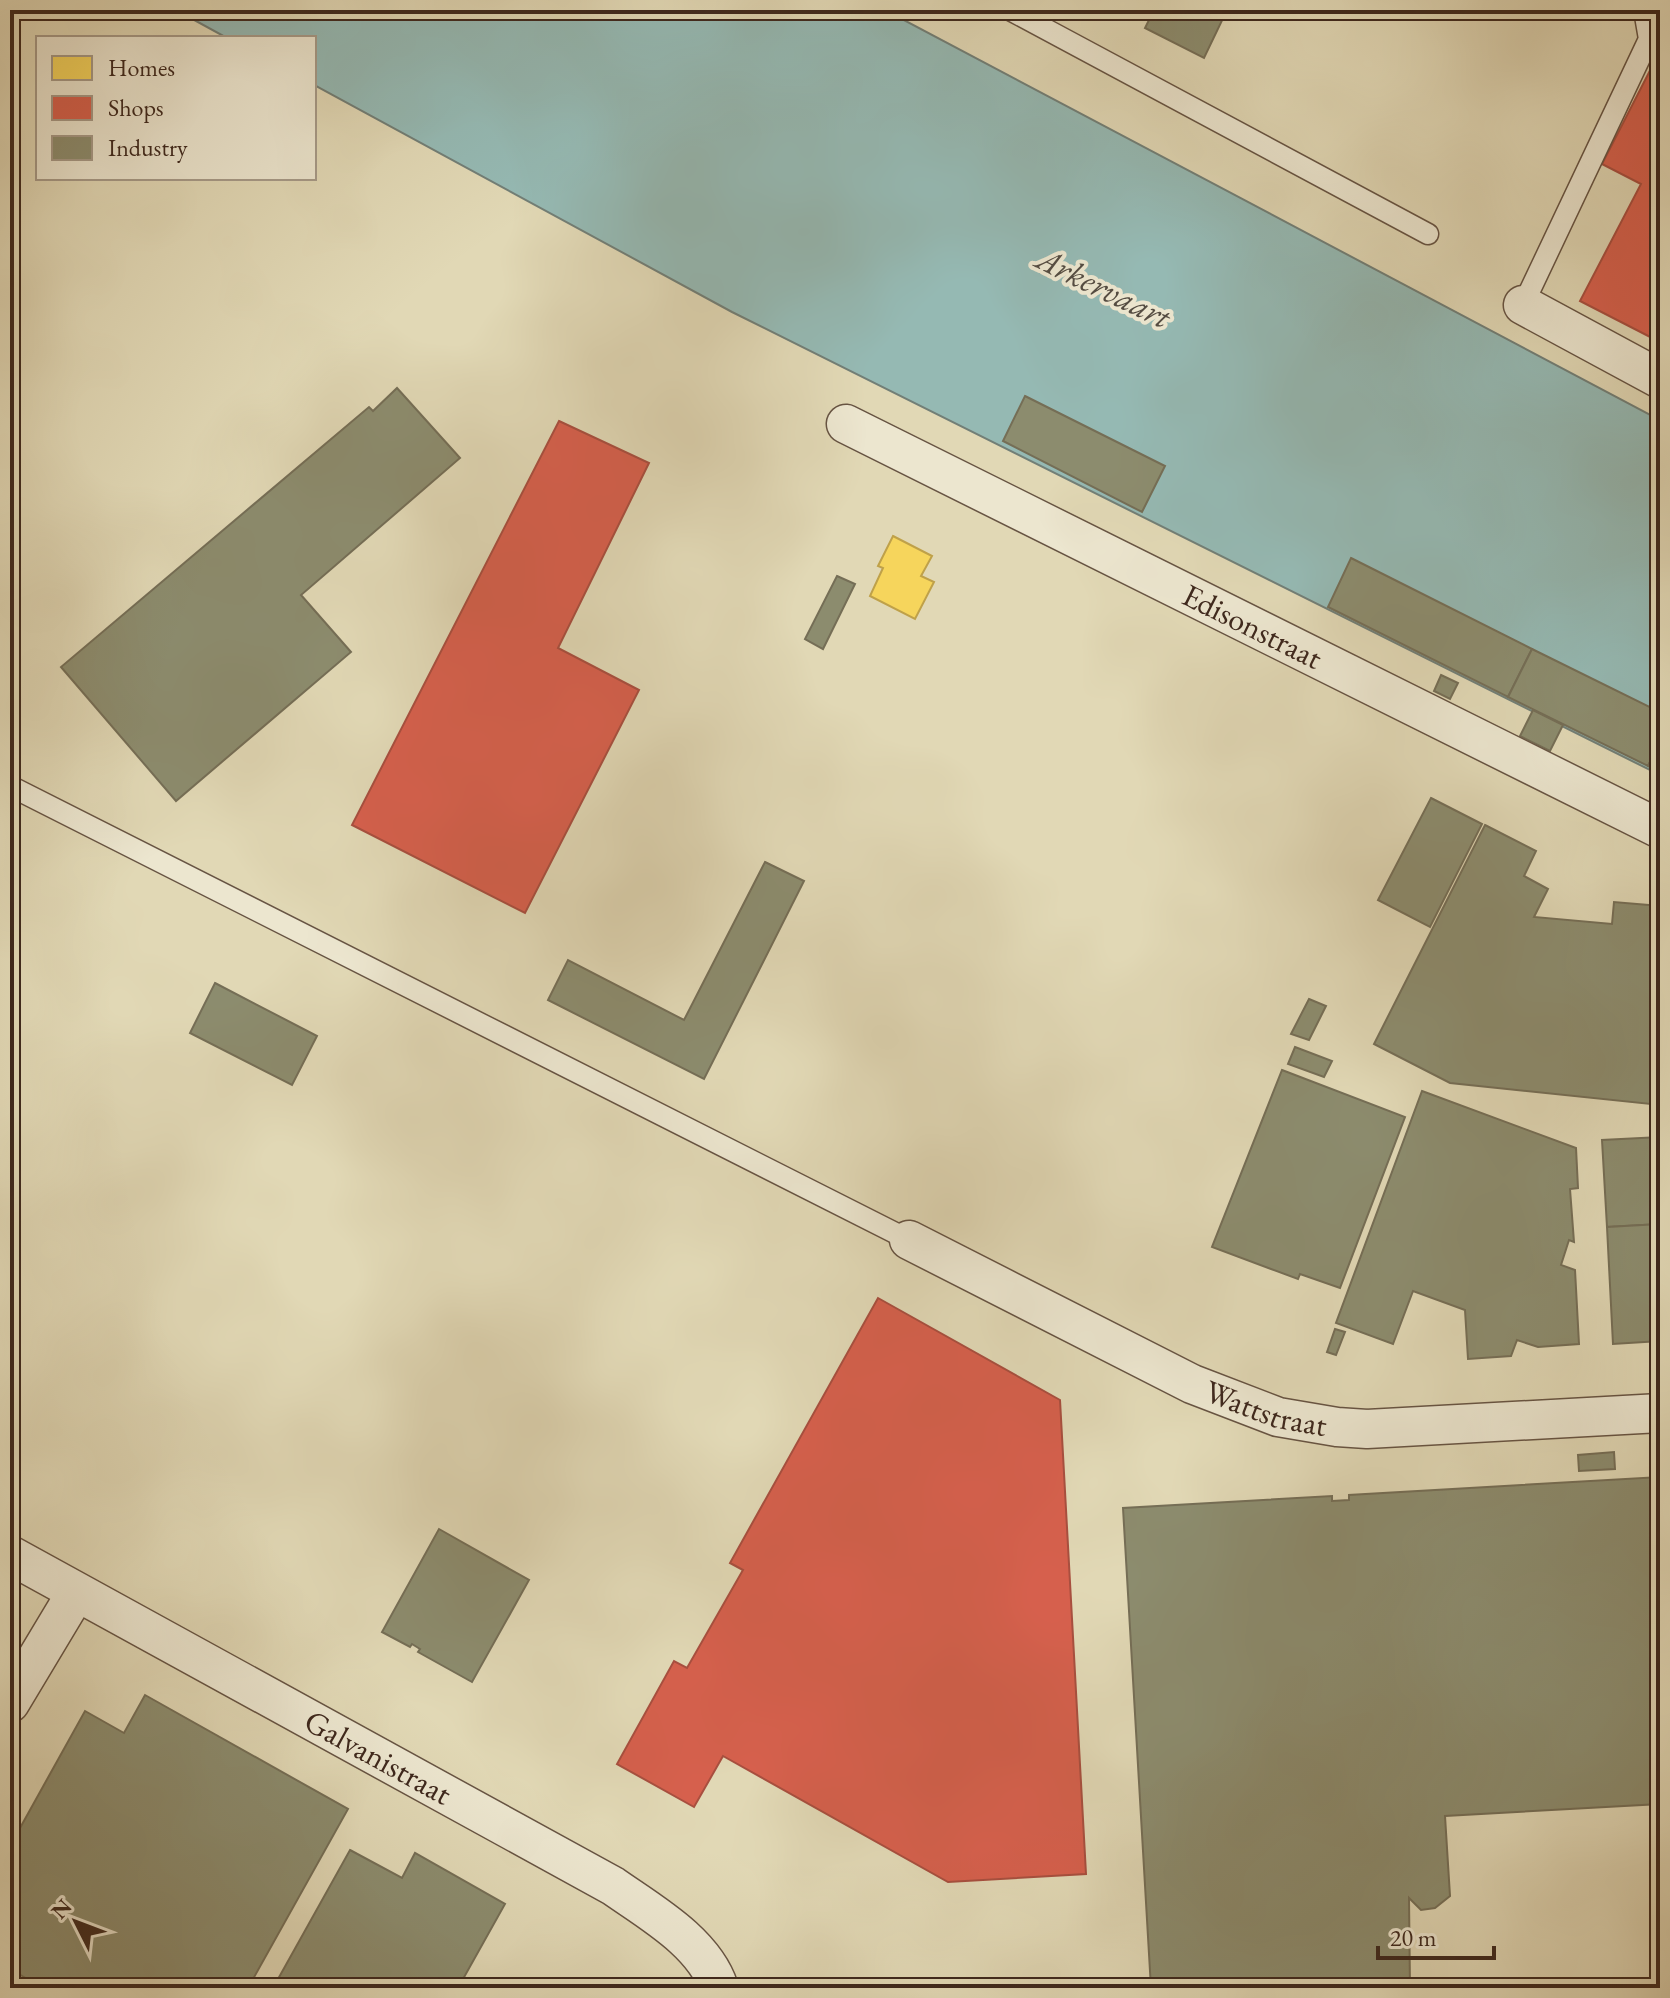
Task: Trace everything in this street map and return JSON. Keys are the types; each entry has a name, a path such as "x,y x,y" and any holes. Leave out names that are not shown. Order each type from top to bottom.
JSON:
{"street":[{"path":"1523,305 1660,379"},
{"name":"Edisonstraat","path":"846,424 1660,829"},
{"name":"Wattstraat","path":"909,1240 1192,1384 1240,1404 1308,1424 1367,1429 1660,1413"},
{"name":"Galvanistraat","path":"10,1555 613,1886 666,1923 713,1969 719,1988"},
{"path":"10,1703 76,1593"}],"lane":[{"path":"1010,10 1428,234"},
{"path":"1523,305 1649,39 1644,10"},
{"path":"10,786 909,1240"}],"water":[{"name":"Arkervaart","path":"176,10 885,10 1660,420 1660,775 732,312 316,86 316,36 223,36"}],"building: Homes":[{"path":"893,536 932,556 921,576 934,582 915,619 870,596 883,568 878,566"}],"building: Shops":[{"path":"1660,51 1660,342 1580,301 1641,184 1602,164"},
{"path":"559,421 649,463 558,648 639,690 525,913 352,825"},
{"path":"878,1298 1060,1400 1086,1874 948,1882 723,1756 694,1807 617,1764 674,1661 687,1668 743,1570 730,1563"}],"building: Industry":[{"path":"1154,10 1227,10 1204,58 1145,28"},
{"path":"397,388 460,458 301,595 351,652 176,801 61,667 369,407 373,411"},
{"path":"1025,396 1165,466 1142,512 1003,441"},
{"path":"1351,558 1532,649 1508,697 1328,607"},
{"path":"837,576 855,584 823,649 805,639"},
{"path":"1532,649 1660,712 1660,741 1648,766 1508,697"},
{"path":"1441,675 1458,683 1450,699 1434,691"},
{"path":"1533,710 1563,725 1550,751 1520,736"},
{"path":"1660,741 1660,772 1648,766"},
{"path":"1431,798 1482,824 1430,927 1378,900"},
{"path":"1485,825 1536,851 1524,876 1548,889 1534,917 1612,924 1614,902 1660,906 1660,1105 1450,1083 1374,1044"},
{"path":"765,862 804,881 704,1079 548,1000 568,960 684,1020"},
{"path":"215,983 317,1036 292,1085 190,1033"},
{"path":"1309,999 1326,1006 1309,1040 1291,1034"},
{"path":"1295,1047 1332,1061 1324,1077 1288,1064"},
{"path":"1282,1070 1405,1117 1340,1288 1300,1274 1298,1279 1212,1247"},
{"path":"1422,1091 1576,1148 1578,1188 1570,1189 1574,1242 1569,1240 1561,1265 1575,1270 1579,1344 1538,1347 1517,1340 1511,1356 1468,1359 1465,1310 1413,1291 1393,1344 1336,1323"},
{"path":"1660,1137 1660,1224 1607,1227 1602,1140"},
{"path":"1660,1224 1660,1341 1613,1344 1607,1227"},
{"path":"1335,1329 1345,1332 1336,1355 1327,1352"},
{"path":"1614,1452 1615,1469 1579,1471 1578,1455"},
{"path":"1660,1477 1660,1804 1445,1816 1450,1896 1435,1908 1421,1910 1409,1898 1410,1988 1151,1988 1123,1508 1332,1496 1332,1501 1349,1500 1349,1495"},
{"path":"439,1529 529,1580 472,1682 418,1652 420,1649 412,1644 410,1647 382,1632"},
{"path":"145,1695 348,1809 248,1988 43,1988 10,1969 10,1846 85,1711 124,1733"},
{"path":"350,1850 402,1878 415,1853 505,1904 458,1988 273,1988"}]}
